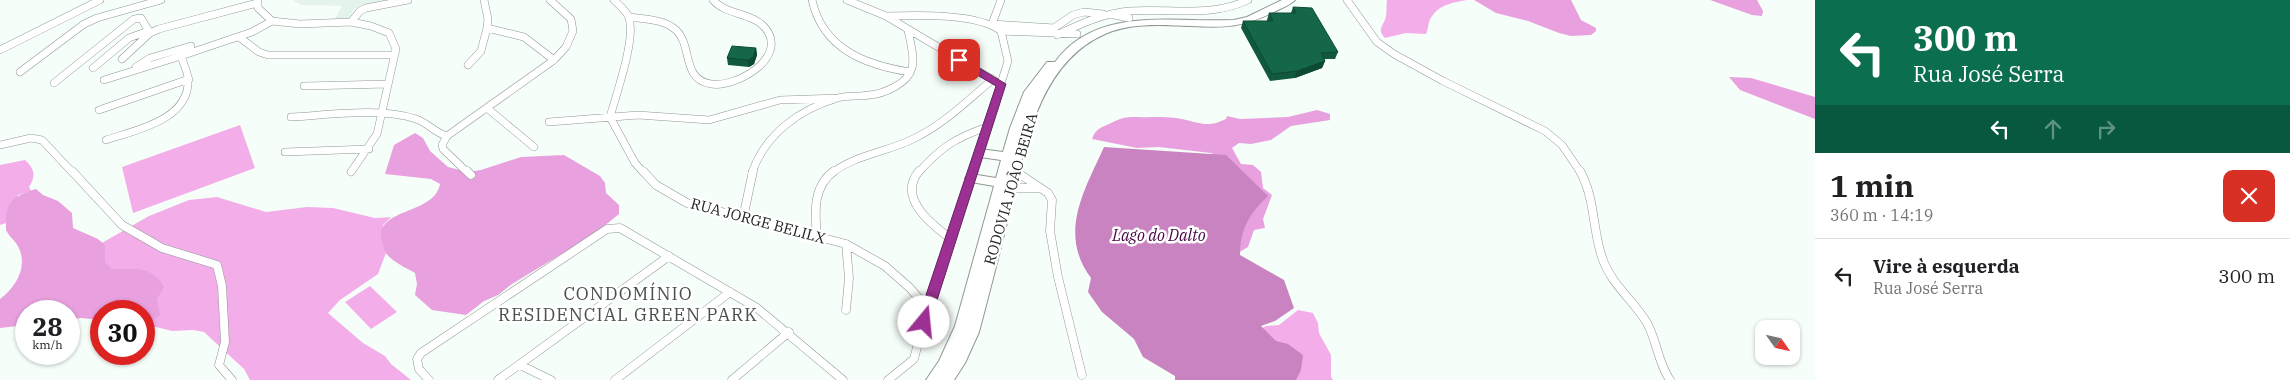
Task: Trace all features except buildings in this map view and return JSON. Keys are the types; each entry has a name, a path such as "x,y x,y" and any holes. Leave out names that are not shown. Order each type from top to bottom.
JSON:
{"main road":[{"name":"RODOVIA JOÃO BEIRA","path":"946,380 960,359 972,332 1005,185 1006,157 1030,92 1060,52 1077,34 1099,24 1129,18 1200,20 1235,18 1252,13 1274,0"},
{"name":"RODOVIA JOÃO BEIRA","path":"933,380 945,365 962,326 1005,185 1014,172 1037,100 1057,68 1085,38 1104,30 1132,24 1222,24 1250,20 1290,0"},
{"path":"980,153 1006,157"},
{"path":"971,178 1005,185"}],"street":[{"path":"0,50 100,0"},
{"path":"20,72 84,24 97,18 161,0"},
{"path":"351,22 360,11 366,8 408,0"},
{"path":"468,65 480,51 487,28 488,19 484,0"},
{"path":"471,175 443,148 442,145 446,136 554,60 570,43 573,30 571,19 550,0"},
{"path":"614,0 629,17 668,25 677,31 683,39 687,62 692,74 710,84 734,82 752,73 763,63 770,49 770,38 766,29 756,21 719,7 713,0"},
{"path":"812,0 817,23 850,55 893,70 910,72"},
{"path":"847,0 886,16 1001,84"},
{"path":"872,10 874,0"},
{"path":"992,24 1001,0"},
{"path":"1057,35 1105,14 1131,10 1212,11 1235,6 1248,0"},
{"path":"1347,0 1377,42 1394,54 1443,81 1544,131 1556,138 1564,146 1591,198 1599,250 1605,266 1610,276 1648,326 1653,337 1659,363 1670,380"},
{"path":"93,68 128,39 257,2 258,8 272,21"},
{"path":"886,16 948,17 992,24 1054,28 1073,15 1084,12 1129,18"},
{"path":"610,117 627,48 629,17"},
{"path":"54,83 134,19 141,18 144,20 149,32"},
{"path":"104,80 240,37 272,21 300,24 351,22 371,26 389,33 396,49 377,134 369,149 351,172"},
{"path":"992,24 1001,31 1057,35 1077,34"},
{"path":"487,28 516,33 529,39 554,60"},
{"path":"549,122 610,117 669,116 696,121 710,120 730,116 749,108 793,98 839,98 878,93 901,80 910,72 912,52 908,30"},
{"path":"891,378 914,359 927,308 980,153 1008,61 1001,31"},
{"path":"122,59 149,32"},
{"path":"240,37 260,52 268,55 394,55"},
{"path":"131,71 150,58 191,46"},
{"path":"106,140 157,121 175,111 187,96 189,79 182,56"},
{"path":"99,110 189,79"},
{"path":"817,237 814,219 815,198 821,182 832,172 866,156 912,140 933,129 993,79"},
{"path":"304,86 388,84"},
{"path":"743,218 750,182 762,149 784,126 801,115 839,98"},
{"path":"487,108 534,147"},
{"path":"291,117 382,115 417,120 446,136"},
{"name":"RUA JORGE BELILX","path":"610,117 635,163 656,185 686,203 846,244 885,266 910,288 927,308"},
{"path":"951,240 931,224 917,206 913,195 913,181 935,153 947,143 987,127"},
{"path":"0,145 31,138 42,140 122,225 162,248 218,264 222,286 225,342 219,365 232,380"},
{"path":"285,152 369,149"},
{"path":"1014,172 1048,193 1052,200 1050,231 1058,277 1082,375"},
{"path":"1005,185 1041,188"},
{"path":"429,380 419,369 417,359 421,353 607,229 620,228 757,308 789,332 843,380"},
{"path":"846,244 849,278 846,310"},
{"path":"498,380 520,366 669,256"},
{"path":"615,380 730,292"},
{"path":"732,380 789,332"},
{"path":"520,366 551,380"}],"shaded area":[{"path":"293,0 390,0 363,5 354,9 349,19 335,19 342,6 301,5"},
{"path":"1387,0 1467,0 1440,8 1432,16 1426,34 1406,33 1385,38 1381,30 1386,16"},
{"path":"1474,0 1571,0 1581,20 1596,28 1596,31 1591,35 1571,36 1559,33 1528,21 1496,13"},
{"path":"1710,0 1757,0 1763,11 1762,16 1752,15"},
{"path":"1729,77 1751,78 1815,97 1815,119 1740,90"},
{"path":"1317,110 1330,114 1330,120 1291,126 1271,140 1251,144 1239,143 1232,148 1241,164 1253,165 1261,172 1263,188 1272,195 1263,219 1265,228 1254,230 1248,247 1238,253 1221,159 1211,153 1159,147 1137,148 1092,139 1099,129 1127,117 1170,117 1209,124 1226,119 1227,116 1240,119 1288,117"},
{"path":"240,125 255,168 133,213 122,167"},
{"path":"415,133 423,138 430,151 448,167 468,172 481,170 521,157 564,155 600,176 605,183 606,193 619,205 619,214 593,235 512,284 498,295 484,301 466,315 432,310 415,295 417,284 415,273 391,259 382,242 382,231 386,223 427,202 435,194 440,184 431,179 385,174 394,145"},
{"path":"25,160 33,170 33,179 29,187 31,191 18,195 6,223 0,225 0,165"},
{"path":"36,189 43,195 58,201 72,213 73,228 98,239 105,245 105,262 112,269 148,271 159,280 164,287 157,299 160,315 155,318 155,300 90,300 90,319 80,318 80,300 15,300 15,326 0,328 0,299 12,288 22,267 20,251 6,230 8,207 20,195"},
{"path":"217,197 266,212 307,207 333,208 375,218 391,217 383,225 383,245 386,253 378,274 340,300 328,313 363,343 385,356 391,364 411,380 250,380 244,369 204,332 193,330 172,331 155,327 155,300 140,300 102,263 100,244 149,216 189,200"},
{"path":"370,286 397,312 371,329 345,302"},
{"path":"1298,310 1313,313 1318,323 1319,333 1331,355 1331,377 1333,380 1293,380 1257,331 1266,326 1279,325"}],"water":[{"name":"Lago do Dalto","path":"1104,147 1226,155 1268,196 1247,222 1240,246 1240,255 1284,280 1294,308 1275,321 1261,326 1276,341 1288,344 1303,355 1301,370 1296,380 1175,380 1175,376 1143,357 1134,339 1102,312 1088,292 1091,278 1081,262 1076,245 1075,229 1082,196"}],"district":[{"name":"CONDOMÍNIO RESIDENCIAL GREEN PARK","path":"628,304"}],"route":[{"path":"924,322 1001,84 959,60"}]}
